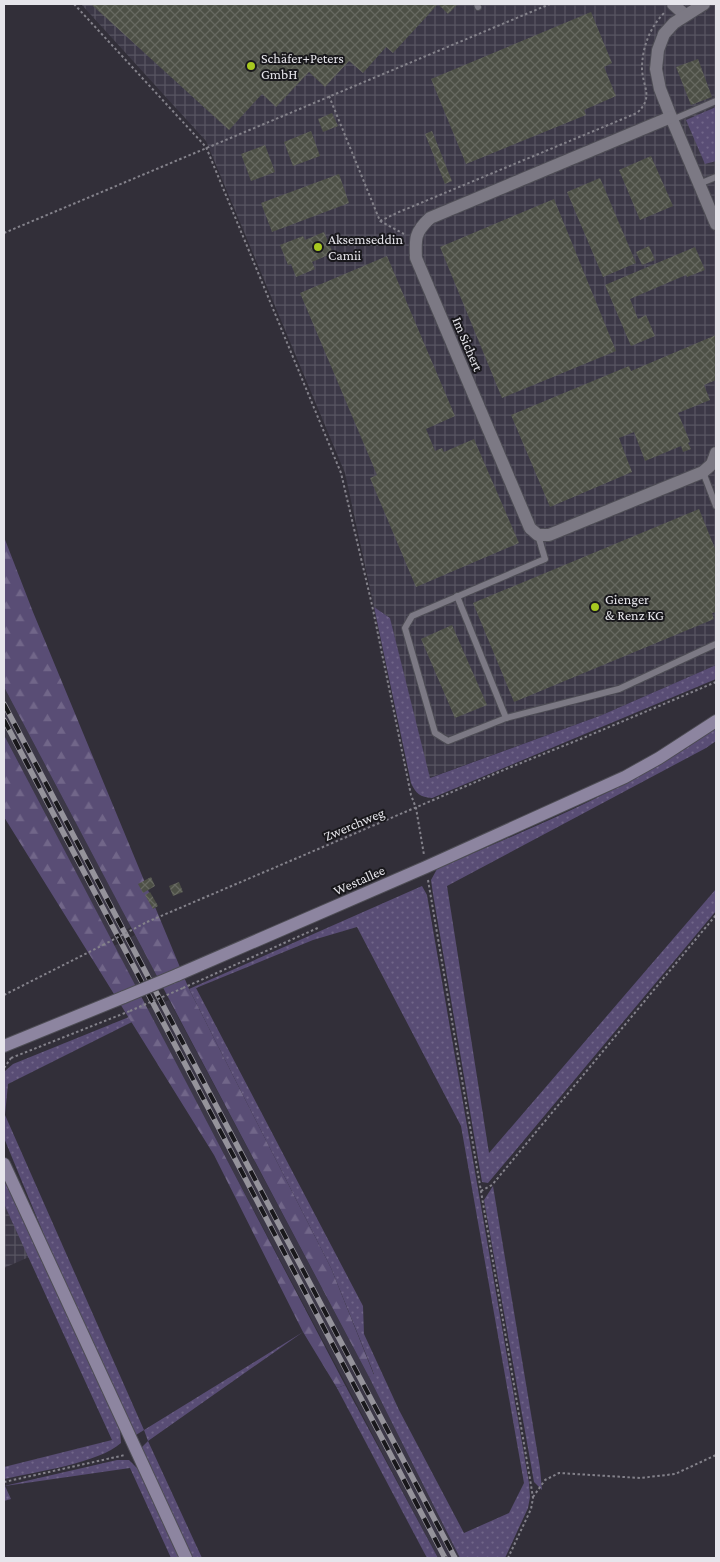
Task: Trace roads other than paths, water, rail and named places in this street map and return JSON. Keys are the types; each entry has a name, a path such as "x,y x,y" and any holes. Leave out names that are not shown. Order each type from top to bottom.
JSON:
{"main road":[{"name":"Westallee","path":"4,1046 177,975 426,867 625,777 682,744 716,721"},
{"path":"4,1164 186,1558"}],"street":[{"path":"674,4 685,15"},
{"path":"704,4 674,23 664,34 658,50 656,69 660,89 671,118 716,224"},
{"name":"Im Sichert","path":"538,535 530,528 419,266 416,258 415,240 420,228 430,218 671,118"},
{"path":"538,535 548,535 703,472 712,464 716,453"}],"lane":[{"path":"671,118 716,101"},
{"path":"699,184 716,177"},
{"path":"703,472 716,506"},
{"path":"538,535 545,559 412,616 405,628 435,733 448,741 506,718 619,689 716,644"},
{"path":"457,596 506,718"}],"railway":[{"path":"4,704 455,1558"},
{"path":"4,720 445,1558"}],"place":[{"name":"Schäfer+Peters GmbH","path":"251,66"},
{"name":"Aksemseddin Camii","path":"318,247"},
{"name":"Gienger & Renz KG","path":"595,607"}]}
